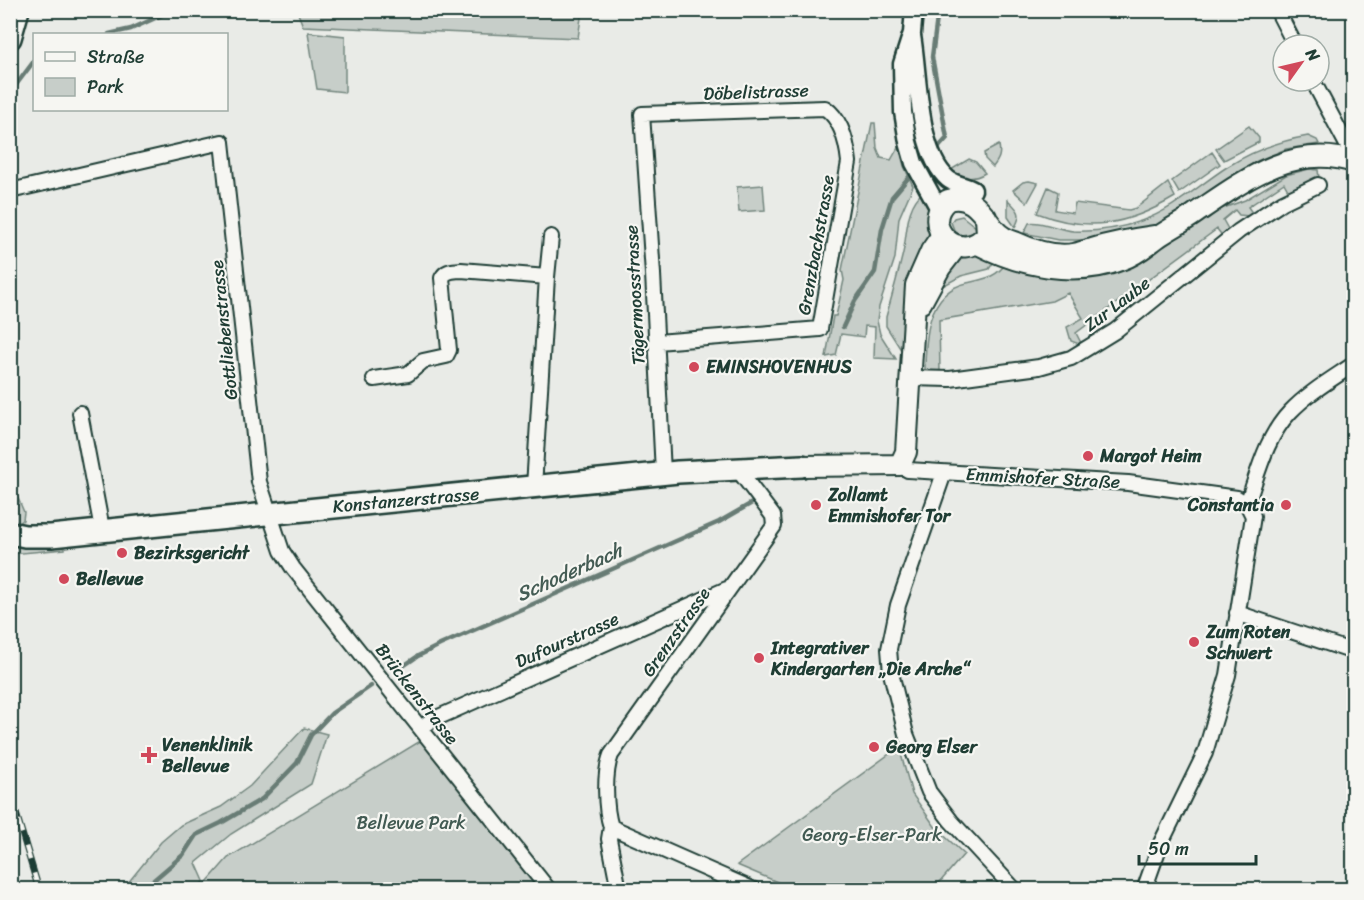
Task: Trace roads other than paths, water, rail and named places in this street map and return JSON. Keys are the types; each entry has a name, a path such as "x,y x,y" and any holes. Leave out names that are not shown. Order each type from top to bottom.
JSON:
{"main road":[{"path":"10,38 18,10"},
{"path":"978,244 993,252 1024,261 1063,268 1102,265 1123,260 1140,251 1225,194 1281,162 1318,156 1353,160"},
{"path":"990,212 987,234 978,244 971,246 950,240 938,225 939,209 948,200 969,195 976,206 990,212 1000,234 1031,249 1050,253 1073,254 1161,235"},
{"path":"900,465 906,452 909,378 918,278 931,251 950,240"},
{"name":"Konstanzerstrasse","path":"10,533 36,537 663,473 802,465"},
{"name":"Emmishofer Straße","path":"802,465 900,465"}],"street":[{"path":"914,10 912,33 902,64 903,112 914,163 939,209"},
{"path":"1278,10 1289,33"},
{"path":"912,33 920,105 929,146 936,163 948,178 969,195"},
{"path":"1319,93 1353,160"},
{"name":"Döbelistrasse","path":"642,114 825,108 837,120 848,148"},
{"name":"Tägermoosstrasse","path":"642,114 663,473"},
{"name":"Gottliebenstrasse","path":"10,191 222,142 259,482 269,514"},
{"name":"Grenzbachstrasse","path":"657,342 819,329 849,162 848,148"},
{"name":"Zur Laube","path":"909,378 950,380 1039,367 1071,358 1115,331 1239,231 1283,202 1318,185"},
{"path":"534,487 551,237"},
{"path":"374,379 408,374 423,361 446,356 449,350 442,279 444,274 461,270 547,277"},
{"path":"1144,890 1160,845 1205,753 1228,675 1253,516 1247,504 1268,446 1290,412 1353,364"},
{"path":"80,413 102,529"},
{"name":"Emmishofer Straße","path":"900,465 908,470 944,473 1128,483 1236,498 1247,504"},
{"name":"Grenzstrasse","path":"619,890 609,839 611,828 607,816 607,771 611,755 774,526 775,521 740,469"},
{"path":"944,473 898,605 889,649 891,674 906,734 929,792 951,821 1015,890"},
{"name":"Brückenstrasse","path":"269,514 282,551 293,568 549,890"},
{"name":"Dufourstrasse","path":"421,728 432,720 729,588"},
{"path":"1237,613 1353,652"},
{"path":"611,828 754,890"}],"waterway":[{"path":"113,33 131,29 173,10"},
{"path":"938,10 932,57 947,138 938,148"},
{"path":"10,93 33,62"},
{"path":"843,327 855,301 875,272 882,229 892,197 909,177"},
{"name":"Schoderbach","path":"399,669 440,645 719,522 752,503"},
{"name":"Schoderbach","path":"142,890 183,855 196,835 262,799 297,763 311,735 332,713 371,686"}],"railway":[{"path":"10,793 39,890"},
{"path":"10,882 13,890"}],"place":[{"name":"EMINSHOVENHUS","path":"694,367"},
{"name":"Margot Heim","path":"1088,456"},
{"name":"Zollamt Emmishofer Tor","path":"816,505"},
{"name":"Constantia","path":"1286,505"},
{"name":"Bezirksgericht","path":"122,553"},
{"name":"Bellevue","path":"64,579"},
{"name":"Zum Roten Schwert","path":"1194,642"},
{"name":"Integrativer Kindergarten „Die Arche“","path":"759,658"},
{"name":"Georg Elser","path":"874,747"},
{"name":"Venenklinik Bellevue","path":"149,755"}],"park label":[{"name":"Bellevue Park","path":"411,823"},
{"name":"Georg-Elser-Park","path":"872,835"}]}
